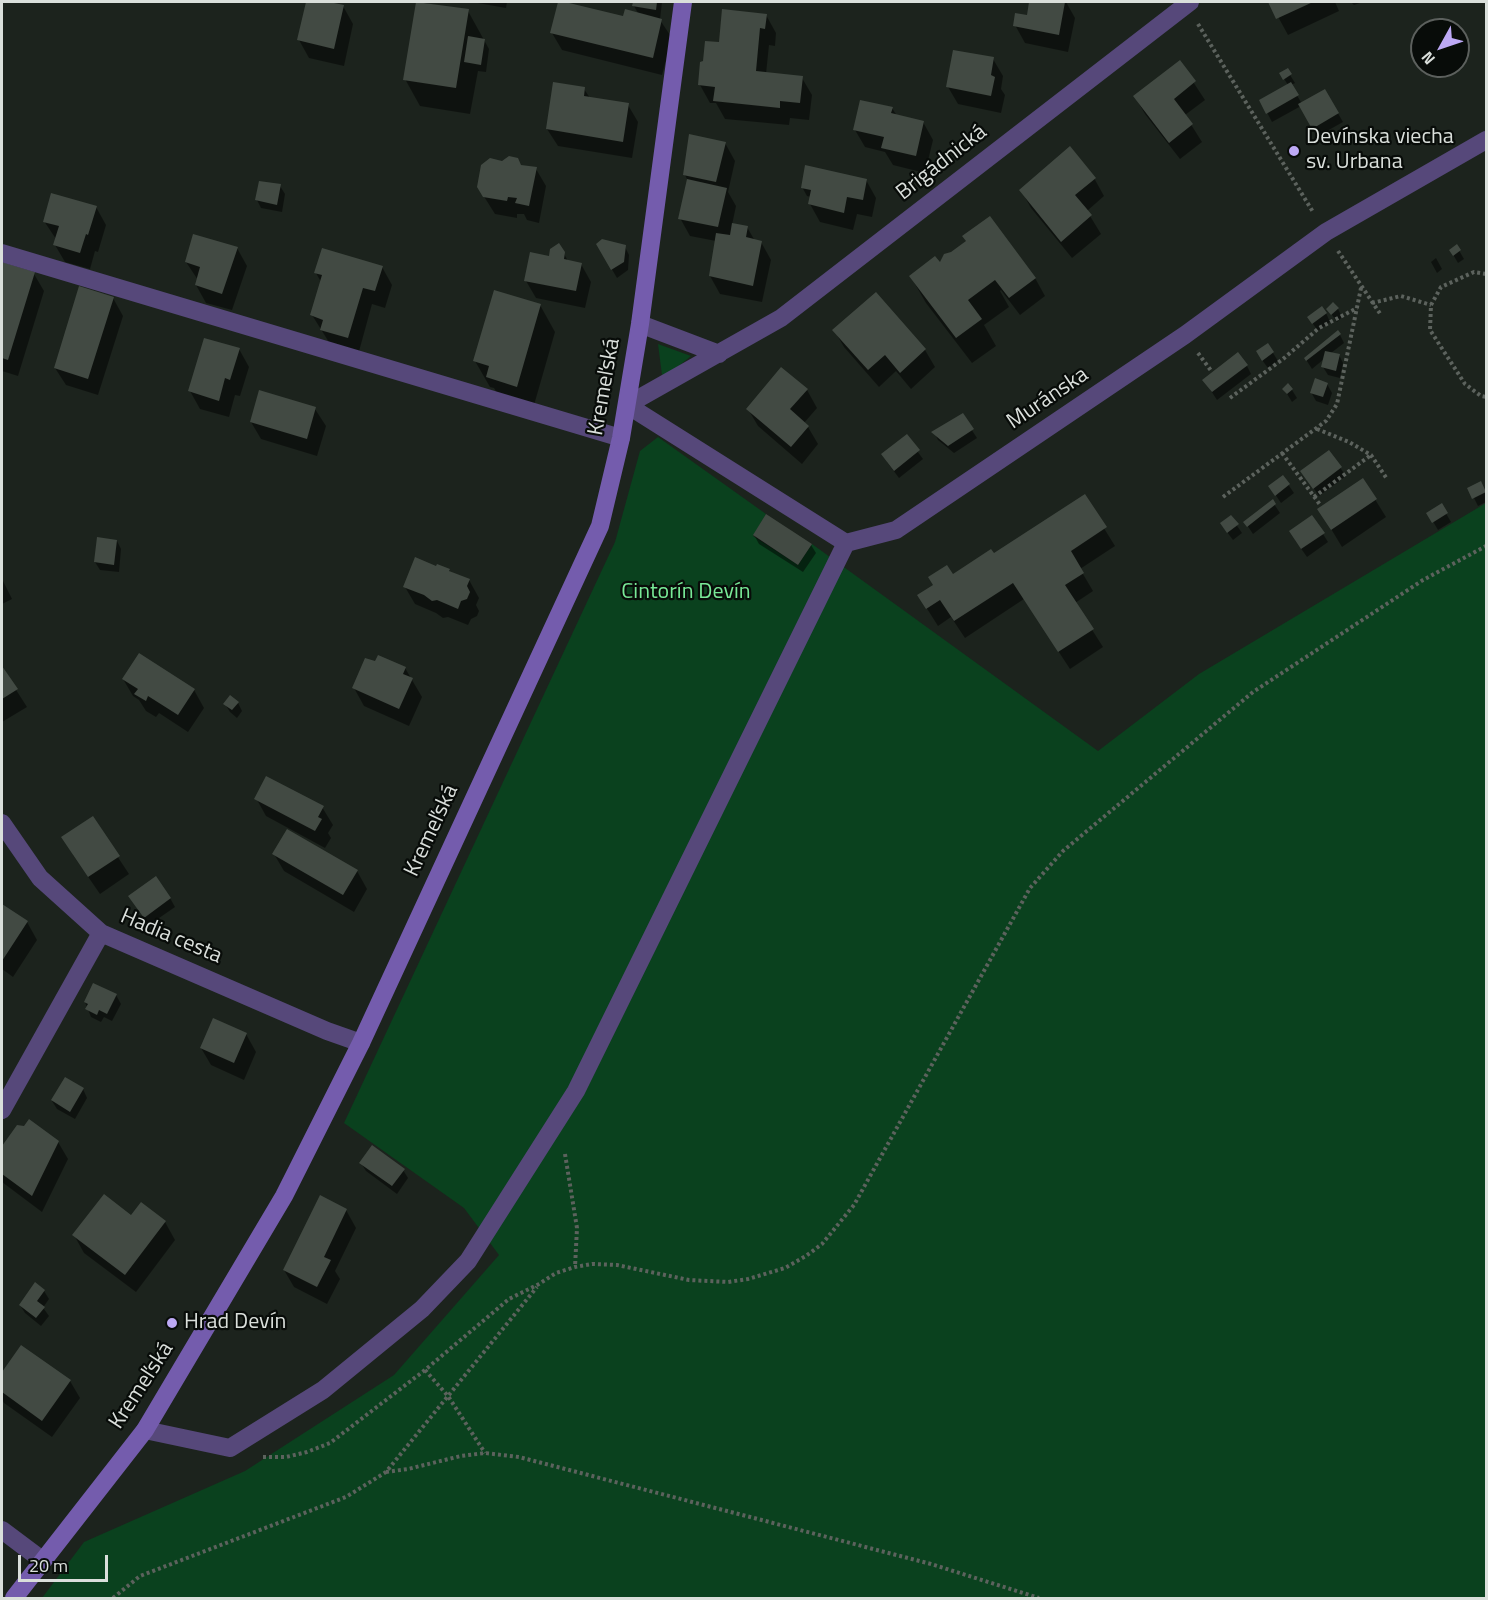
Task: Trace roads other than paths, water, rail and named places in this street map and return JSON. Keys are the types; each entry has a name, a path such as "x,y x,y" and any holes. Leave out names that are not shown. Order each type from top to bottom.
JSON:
{"street":[{"name":"Kremeľská","path":"14,1599 145,1430 284,1197 361,1042 600,526 621,438 640,324 683,2"},
{"name":"Brigádnická","path":"627,405 781,318 1188,3"},
{"name":"Muránska","path":"846,543 896,530 1185,335 1326,232 1486,140"},
{"path":"2,253 621,438"},
{"path":"640,324 718,354"},
{"path":"145,1430 230,1448 323,1390 422,1309 468,1261 576,1091 846,543 627,405"},
{"name":"Hadia cesta","path":"2,823 40,878 100,933 327,1031 361,1042"},
{"path":"2,1110 100,933"},
{"path":"2,1530 42,1560"}],"place":[{"name":"Devínska viecha sv. Urbana","path":"1294,151"},
{"name":"Hrad Devín","path":"172,1323"}],"park label":[{"name":"Cintorín Devín","path":"686,593"}]}
